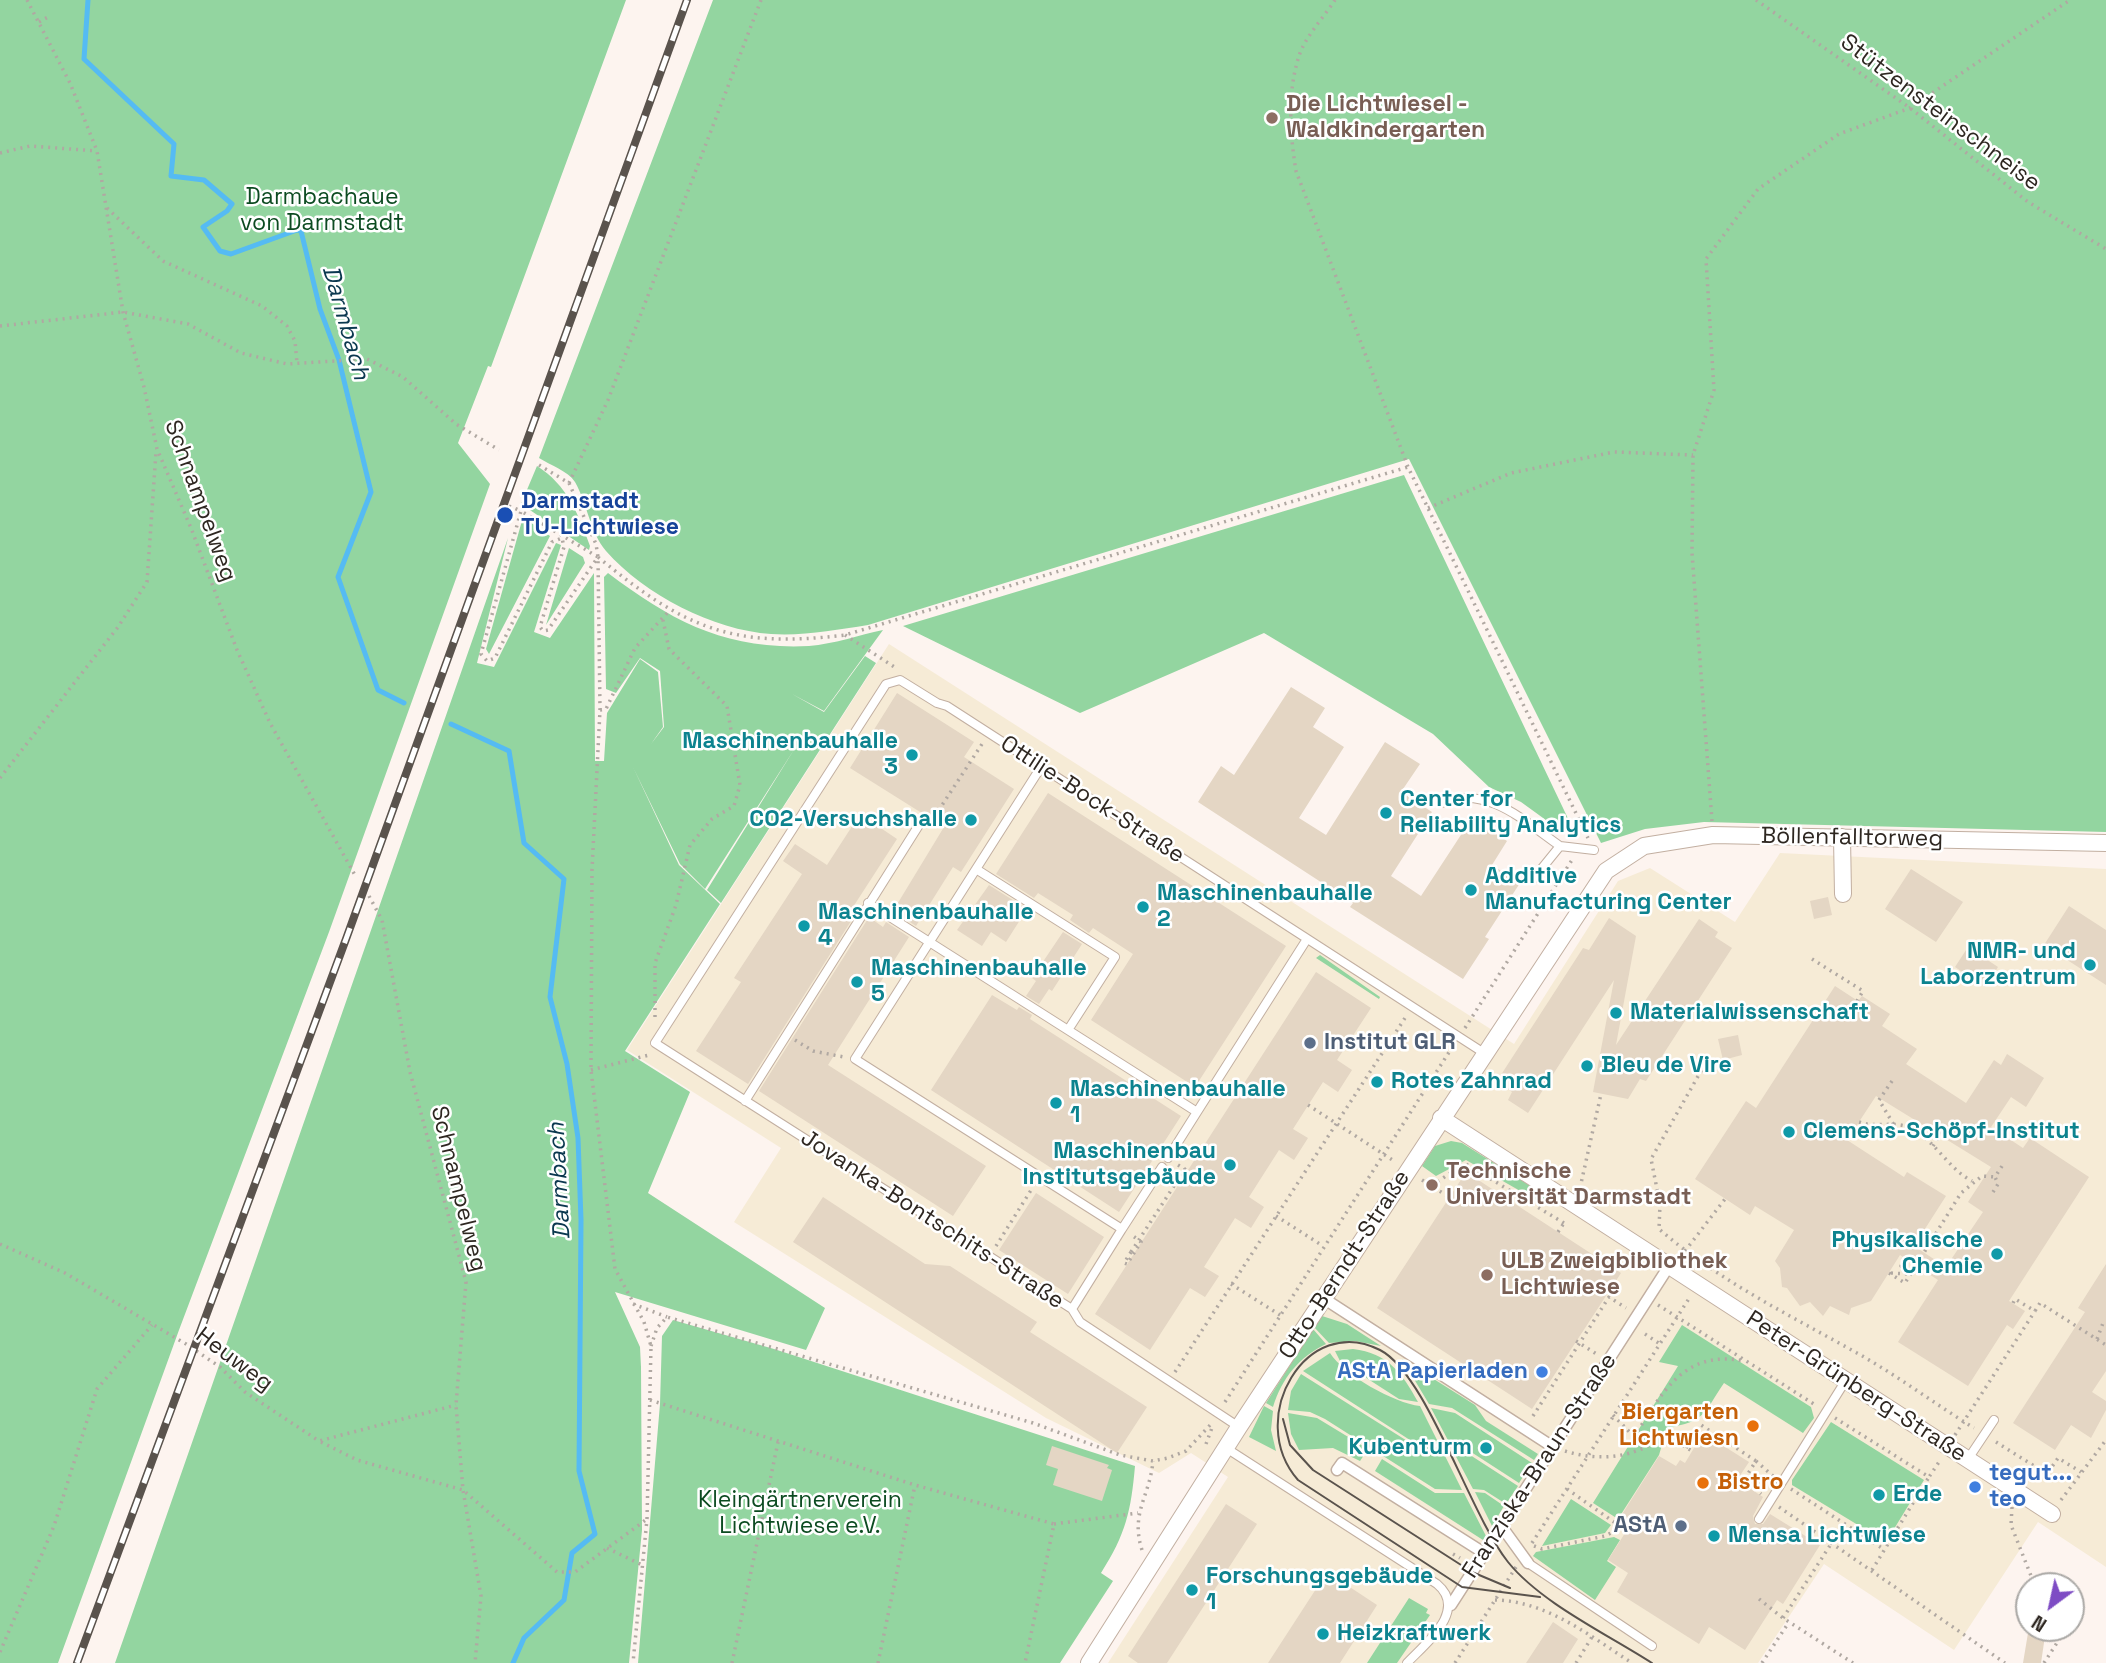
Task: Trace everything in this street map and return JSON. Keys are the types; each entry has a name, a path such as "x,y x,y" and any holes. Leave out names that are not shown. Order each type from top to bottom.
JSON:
{"street":[{"name":"Böllenfalltorweg","path":"1606,870 1644,846 1713,835 2106,844"},
{"path":"1842,837 1843,894"},
{"name":"Otto-Berndt-Straße","path":"1089,1663 1323,1298 1606,870"},
{"name":"Peter-Grünberg-Straße","path":"1441,1118 2056,1516"},
{"name":"Franziska-Braun-Straße","path":"1451,1605 1668,1266"},
{"path":"1323,1298 1553,1447"},
{"path":"1337,1470 1342,1463 1484,1553"},
{"path":"1502,1527 1528,1563"}],"lane":[{"name":"Ottilie-Bock-Straße","path":"655,1043 887,684 900,680 937,704 947,706 1484,1053"},
{"path":"1041,767 855,1059 1122,1229"},
{"path":"1442,803 1464,795 1487,799 1560,846 1575,850 1594,850"},
{"path":"745,1101 919,825"},
{"path":"1534,878 1560,846"},
{"path":"976,869 1115,957 1068,1030"},
{"path":"868,903 1197,1112"},
{"path":"1168,1158 1307,939"},
{"name":"Jovanka-Bontschits-Straße","path":"655,1043 1072,1309 1080,1322 1239,1427"},
{"path":"1072,1309 1162,1167"},
{"path":"1759,1519 1846,1380"},
{"path":"1968,1459 1994,1420"},
{"path":"1226,1448 1437,1584 1448,1594 1451,1605"},
{"path":"1528,1563 1652,1646"},
{"name":"Franziska-Braun-Straße","path":"1407,1663 1439,1628 1451,1605"}],"path":[{"name":"Schnampelweg","path":"27,0 70,83 97,151 123,312 144,387 157,449 191,528 237,650 270,723 356,877"},
{"path":"569,483 608,400 761,0"},
{"path":"1335,0 1299,54 1291,104 1291,139 1296,171 1408,467 1594,850"},
{"name":"Stützensteinschneise","path":"1756,0 1910,108 2028,202 2106,249"},
{"path":"1713,835 1692,553 1693,455 1714,390 1706,259 1758,189 1839,134 1910,108 2070,0"},
{"path":"39,22 48,17"},
{"path":"0,153 30,146 97,151"},
{"path":"107,208 163,261 213,281 270,313 287,326 295,341 297,363"},
{"path":"0,326 123,312 188,324 241,353 297,363 367,359 403,377 456,424 499,450"},
{"path":"0,778 118,627 147,582 157,449"},
{"path":"1427,508 1511,473 1601,454 1615,452 1693,455"},
{"path":"539,465 569,483 596,544 598,557 600,710 592,870 591,1070 615,1269 644,1322 651,1346 647,1519 633,1663"},
{"path":"509,506 598,557 642,593 670,610 715,630 756,640 796,641 845,635 1408,467"},
{"path":"521,511 481,654 487,661 495,659 552,542 562,537"},
{"path":"562,537 564,547 540,627 543,631 548,630 598,557"},
{"path":"600,710 606,709 635,648 670,610"},
{"path":"591,1070 648,1057 655,1043 655,963 676,905 690,845 712,819 734,806 740,786 727,706 669,649 663,620"},
{"path":"919,825 932,822 989,733"},
{"path":"633,1304 667,1317 1033,1423 1120,1455 1153,1461 1186,1451 1207,1430 1572,860 1575,850"},
{"name":"Schnampelweg","path":"369,896 382,920 410,1072 466,1282 456,1405 463,1490 481,1596 475,1663"},
{"path":"1812,959 1863,991 1854,1006"},
{"path":"1168,1382 1412,1007"},
{"path":"793,1038 813,1051 855,1059"},
{"path":"1705,1064 1651,1159 1660,1204 1658,1229 1685,1251 1797,1322 1859,1354 2047,1474 2058,1458 2081,1472"},
{"path":"1892,1081 1879,1100 1894,1125"},
{"path":"1576,1205 1601,1094"},
{"path":"1308,1105 1399,1165"},
{"path":"1859,1122 1869,1126 1908,1127 1933,1146 1960,1175 1972,1181"},
{"path":"1933,1146 1945,1126"},
{"path":"1432,1186 1464,1163 1564,1223"},
{"path":"1995,1177 2004,1163"},
{"path":"1122,1229 1142,1242 1127,1264 1124,1263 1131,1252 1185,1169"},
{"path":"1415,1175 1449,1198"},
{"path":"1904,1258 1901,1266 1909,1271 1907,1274 1889,1273 1905,1283 1961,1193 1972,1181 1982,1176 1995,1177"},
{"path":"989,1256 1040,1177"},
{"path":"1993,1192 1998,1184 1995,1177"},
{"path":"1685,1251 1725,1199"},
{"path":"1276,1216 1323,1247"},
{"name":"Heuweg","path":"0,1244 65,1273 152,1325 220,1367 245,1392 319,1441 357,1460 463,1490"},
{"path":"1231,1284 1280,1315"},
{"path":"1621,1527 1567,1489 1698,1285"},
{"path":"1533,1416 1609,1297 1637,1315"},
{"path":"1647,1298 1930,1477"},
{"path":"2013,1303 2015,1299 2035,1311"},
{"path":"1872,1570 1963,1421 2040,1303 2106,1345"},
{"path":"651,1346 657,1328 667,1317"},
{"path":"2097,1339 2103,1323"},
{"path":"0,1652 54,1526 96,1389 152,1325"},
{"path":"1644,1335 1660,1344"},
{"path":"1578,1342 1589,1349"},
{"path":"1634,1437 1671,1382 1685,1370 1718,1358 1746,1361"},
{"path":"650,1400 915,1485 1054,1524 1138,1513"},
{"path":"319,1441 456,1405"},
{"path":"1614,1415 1646,1450"},
{"path":"1686,1448 1701,1425 1756,1461 1782,1483 1885,1550"},
{"path":"1553,1447 1586,1458 1646,1450 1665,1435 1692,1451"},
{"path":"2056,1516 2081,1472 2106,1440"},
{"path":"732,1663 778,1442"},
{"path":"1143,1551 1136,1532 1138,1513 1152,1474 1153,1461"},
{"path":"1756,1461 1744,1481 1943,1623 2005,1663"},
{"path":"878,1663 915,1485"},
{"path":"2012,1488 2011,1525 2029,1572"},
{"path":"463,1490 557,1572 575,1572 647,1519"},
{"path":"1531,1544 1542,1549 1605,1536 1632,1522"},
{"path":"1025,1663 1054,1524"},
{"path":"1783,1618 1844,1524"},
{"path":"607,1548 642,1565"},
{"path":"1453,1554 1460,1558"},
{"path":"1759,1599 1783,1618 1853,1663"},
{"path":"1495,1600 1532,1606 1561,1618 1632,1663"},
{"path":"1455,1663 1487,1612"},
{"path":"1762,1663 1789,1622"},
{"path":"1576,1663 1592,1637"},
{"path":"2044,1663 2058,1642"}],"shaded area":[{"name":"Technische Universität Darmstadt","path":"889,644 1514,1044 1618,881 1650,868 1735,922 1780,853 2106,869 2106,1567 2038,1522 1954,1650 1824,1564 1758,1663 1108,1663 1228,1477 1191,1453 1159,1473 1046,1418 734,1222 781,1148 627,1050"}],"green space":[{"name":"Darmbachaue von Darmstadt","path":"0,0 626,0 491,367 488,366 458,443 490,484 329,932 179,1330 58,1663 0,1663"},
{"path":"713,0 2106,0 2106,832 1704,822 1645,829 1601,843 1409,459 868,625 796,634 749,631 704,618 660,596 606,551 596,535 572,478 539,458"},
{"path":"537,466 564,491 586,534 589,550 521,504"},
{"path":"1404,475 1574,831 1550,823 1521,802 1489,787 1433,734 1264,633 1080,713 903,626"},
{"path":"523,517 550,536 489,654 486,649"},
{"path":"508,538 477,663 494,667 556,543 561,545 534,632 550,638 594,573 595,761 604,761 607,713 640,659 658,672 663,727 651,744 664,727 660,671 640,658 616,693 606,689 604,577 608,573 678,619 726,638 779,646 809,646 883,630 824,711 792,694 824,712 865,656 876,663 721,903 707,890 795,748 705,889 680,864 633,767 679,865 720,904 625,1051 690,1092 648,1193 825,1308 806,1350 615,1292 640,1347 641,1367 642,1530 629,1663 115,1663"},
{"path":"569,548 583,557 585,563 546,625"},
{"path":"1320,955 1380,997 1379,999 1316,958"},
{"path":"1451,1141 1462,1143 1548,1197 1543,1204 1466,1160 1436,1176 1422,1166 1435,1146"},
{"path":"1322,1316 1347,1324 1381,1346 1355,1341 1329,1343 1314,1327"},
{"name":"Kleingärtnerverein Lichtwiese e.V.","path":"673,1320 774,1349 1135,1466 1126,1522 1101,1573 1113,1581 1060,1663 638,1663 660,1404 662,1336"},
{"path":"1682,1325 1811,1407 1814,1418 1803,1433 1724,1383 1697,1419 1667,1428 1659,1455 1618,1519 1593,1503 1678,1366 1659,1362"},
{"path":"1313,1329 1326,1344 1308,1355 1293,1370 1281,1387 1273,1407 1266,1403"},
{"path":"1353,1349 1376,1355 1393,1366 1418,1402 1399,1399 1340,1361 1335,1351"},
{"path":"1330,1353 1346,1370 1371,1387 1397,1400 1420,1406 1439,1444 1413,1442 1303,1371"},
{"path":"1402,1359 1475,1405 1486,1421 1538,1454 1534,1460 1452,1408 1429,1404"},
{"path":"1301,1374 1412,1444 1441,1448 1462,1490 1435,1489 1325,1419 1310,1412 1288,1410 1291,1391"},
{"path":"1264,1406 1273,1411 1271,1430 1276,1451 1249,1437"},
{"path":"1431,1408 1455,1413 1532,1463 1519,1483 1468,1450 1451,1446"},
{"path":"1288,1413 1317,1418 1368,1449 1360,1461 1333,1448 1299,1450 1291,1434"},
{"path":"1831,1422 1924,1480 1886,1542 1792,1485 1792,1480"},
{"path":"1452,1449 1467,1453 1518,1486 1506,1504 1484,1490 1473,1489"},
{"path":"1382,1459 1435,1493 1464,1493 1486,1536 1483,1540 1375,1471"},
{"path":"1475,1492 1485,1493 1504,1506 1492,1526"},
{"path":"1571,1499 1611,1525 1605,1533 1542,1546"},
{"path":"1614,1537 1620,1540 1607,1561 1616,1567 1595,1600 1533,1556 1536,1552"},
{"path":"1409,1598 1428,1609 1426,1613 1430,1615 1397,1663 1367,1663"}],"building":[{"name":"Center for Reliability Analytics","path":"1291,687 1325,708 1313,727 1344,747 1299,818 1326,835 1385,742 1420,764 1401,792 1432,812 1391,876 1421,896 1472,818 1507,841 1492,865 1520,883 1485,937 1489,939 1463,979 1350,907 1353,903 1198,802 1221,766 1234,775"},
{"path":"897,693 974,742 964,757 1014,789 961,872 953,867 916,926 893,911 944,827 850,768"},
{"name":"Maschinenbauhalle 2","path":"1048,793 1286,946 1195,1087 1091,1020 1133,954 1093,928 1089,933 1070,920 1073,915 1038,893 1034,898 996,874"},
{"name":"Maschinenbauhalle 4","path":"860,814 897,839 853,907 858,910 748,1084 696,1051 741,982 734,978 802,874 783,861 795,844 827,865"},
{"path":"1911,869 1963,902 1936,942 1885,909"},
{"path":"989,885 1027,909 1006,942 991,932 982,946 957,930"},
{"path":"1828,897 1832,915 1814,919 1810,901"},
{"name":"NMR- und Laborzentrum","path":"2069,906 2106,930 2106,985 2044,945"},
{"path":"869,917 883,927 886,922 909,937 828,1065 986,1166 953,1216 759,1091"},
{"name":"Materialwissenschaft","path":"1609,918 1636,936 1616,1045 1699,919 1718,932 1715,937 1732,948 1646,1081 1640,1079 1628,1099 1593,1092 1614,980 1528,1113 1508,1100 1512,1092 1497,1081 1583,948 1589,950"},
{"path":"1063,932 1082,944 1052,991 1049,989 1039,1004 1026,996 1036,981 1032,978"},
{"path":"1968,947 1998,967 1985,987 1955,967"},
{"name":"Maschinenbau Institutsgebäude","path":"1316,972 1371,1008 1337,1060 1352,1070 1338,1092 1323,1082 1293,1129 1308,1138 1294,1160 1279,1150 1249,1197 1264,1207 1251,1228 1235,1218 1204,1267 1219,1276 1205,1297 1190,1288 1150,1350 1095,1314"},
{"path":"1835,986 1858,1001 1862,996 1890,1014 1882,1026 1917,1049 1906,1064 1966,1103 1994,1060 2001,1065 2007,1054 2044,1078 2026,1107 2011,1097 1991,1127 2023,1148 2030,1138 2089,1177 2009,1301 2025,1311 2013,1329 2007,1325 1968,1386 1898,1342 1938,1280 1900,1255 1871,1301 1851,1308 1849,1315 1830,1306 1823,1316 1810,1302 1800,1306 1787,1288 1782,1287 1780,1268 1775,1261 1794,1230 1755,1206 1750,1215 1695,1179 1746,1101 1756,1108","holes":["1876,1096 1991,1167 1968,1202 1983,1212 1946,1267 1914,1246 1946,1196 1907,1172 1904,1177 1847,1140"]},
{"name":"Maschinenbauhalle 1","path":"992,995 1017,1010 1019,1007 1032,1015 1030,1019 1181,1116 1119,1212 931,1090"},
{"path":"1738,1035 1742,1055 1723,1060 1718,1039"},
{"path":"1466,1172 1621,1273 1532,1409 1377,1308"},
{"path":"1036,1193 1104,1237 1068,1294 999,1250"},
{"path":"823,1197 925,1264 950,1266 1037,1322 1030,1332 1147,1407 1117,1453 793,1242"},
{"path":"2106,1264 2106,1371 2092,1392 2106,1401 2106,1410 2091,1438 2071,1425 2055,1450 2013,1423 2085,1312 2078,1308"},
{"name":"Mensa Lichtwiese","path":"1703,1433 1749,1462 1737,1480 1763,1497 1753,1516 1755,1524 1763,1524 1770,1514 1820,1545 1783,1604 1777,1600 1745,1650 1709,1627 1699,1644 1617,1592 1628,1573 1608,1560 1632,1522 1621,1516 1659,1456 1676,1466 1680,1460 1685,1463"},
{"path":"1052,1446 1109,1465 1107,1468 1112,1470 1102,1501 1053,1485 1058,1469 1046,1465"},
{"name":"Forschungsgebäude 1","path":"1226,1504 1257,1524 1167,1663 1138,1663 1128,1656"},
{"name":"Heizkraftwerk","path":"1327,1572 1377,1605 1340,1663 1268,1663"},
{"path":"1553,1622 1578,1639 1563,1663 1526,1663"},
{"path":"2026,1642 2044,1642 2041,1663 2023,1663"}],"waterway":[{"name":"Darmbach","path":"88,0 84,59 174,144 171,176 204,180 232,204 227,211 203,227 220,251 231,254 297,230 301,231 320,309 339,360 371,492 338,577 378,690 404,703"},
{"name":"Darmbach","path":"451,724 509,751 524,843 564,879 550,997 567,1064 578,1138 581,1220 579,1471 595,1534 572,1553 564,1600 524,1638 513,1663"}],"tram line":[{"path":"1540,1597 1462,1587 1298,1480 1283,1455 1278,1428 1281,1402 1291,1378 1308,1358 1329,1346 1353,1342 1380,1350 1397,1364 1431,1415 1478,1512 1508,1562 1556,1604 1652,1663"},
{"path":"1283,1419 1290,1445 1313,1470 1472,1572 1510,1588"}],"railway":[{"path":"77,1663 346,939 687,0"}],"place":[{"name":"Die Lichtwiesel - Waldkindergarten","path":"1272,118"},
{"name":"Darmstadt TU-Lichtwiese","path":"505,515"},
{"name":"Maschinenbauhalle 3","path":"912,755"},
{"name":"Center for Reliability Analytics","path":"1386,813"},
{"name":"CO2-Versuchshalle","path":"971,820"},
{"name":"Additive Manufacturing Center","path":"1471,890"},
{"name":"Maschinenbauhalle 2","path":"1143,907"},
{"name":"Maschinenbauhalle 4","path":"804,926"},
{"name":"NMR- und Laborzentrum","path":"2090,965"},
{"name":"Maschinenbauhalle 5","path":"857,982"},
{"name":"Materialwissenschaft","path":"1616,1013"},
{"name":"Institut GLR","path":"1310,1043"},
{"name":"Bleu de Vire","path":"1587,1066"},
{"name":"Rotes Zahnrad","path":"1377,1082"},
{"name":"Maschinenbauhalle 1","path":"1056,1103"},
{"name":"Clemens-Schöpf-Institut","path":"1789,1132"},
{"name":"Maschinenbau Institutsgebäude","path":"1230,1165"},
{"name":"Technische Universität Darmstadt","path":"1432,1185"},
{"name":"Physikalische Chemie","path":"1997,1254"},
{"name":"ULB Zweigbibliothek Lichtwiese","path":"1487,1275"},
{"name":"AStA Papierladen","path":"1542,1372"},
{"name":"Biergarten Lichtwiesn","path":"1753,1426"},
{"name":"Kubenturm","path":"1486,1448"},
{"name":"Bistro","path":"1703,1483"},
{"name":"tegut... teo","path":"1975,1487"},
{"name":"Erde","path":"1879,1495"},
{"name":"AStA","path":"1681,1526"},
{"name":"Mensa Lichtwiese","path":"1714,1536"},
{"name":"Forschungsgebäude 1","path":"1192,1590"},
{"name":"Heizkraftwerk","path":"1323,1634"}]}
